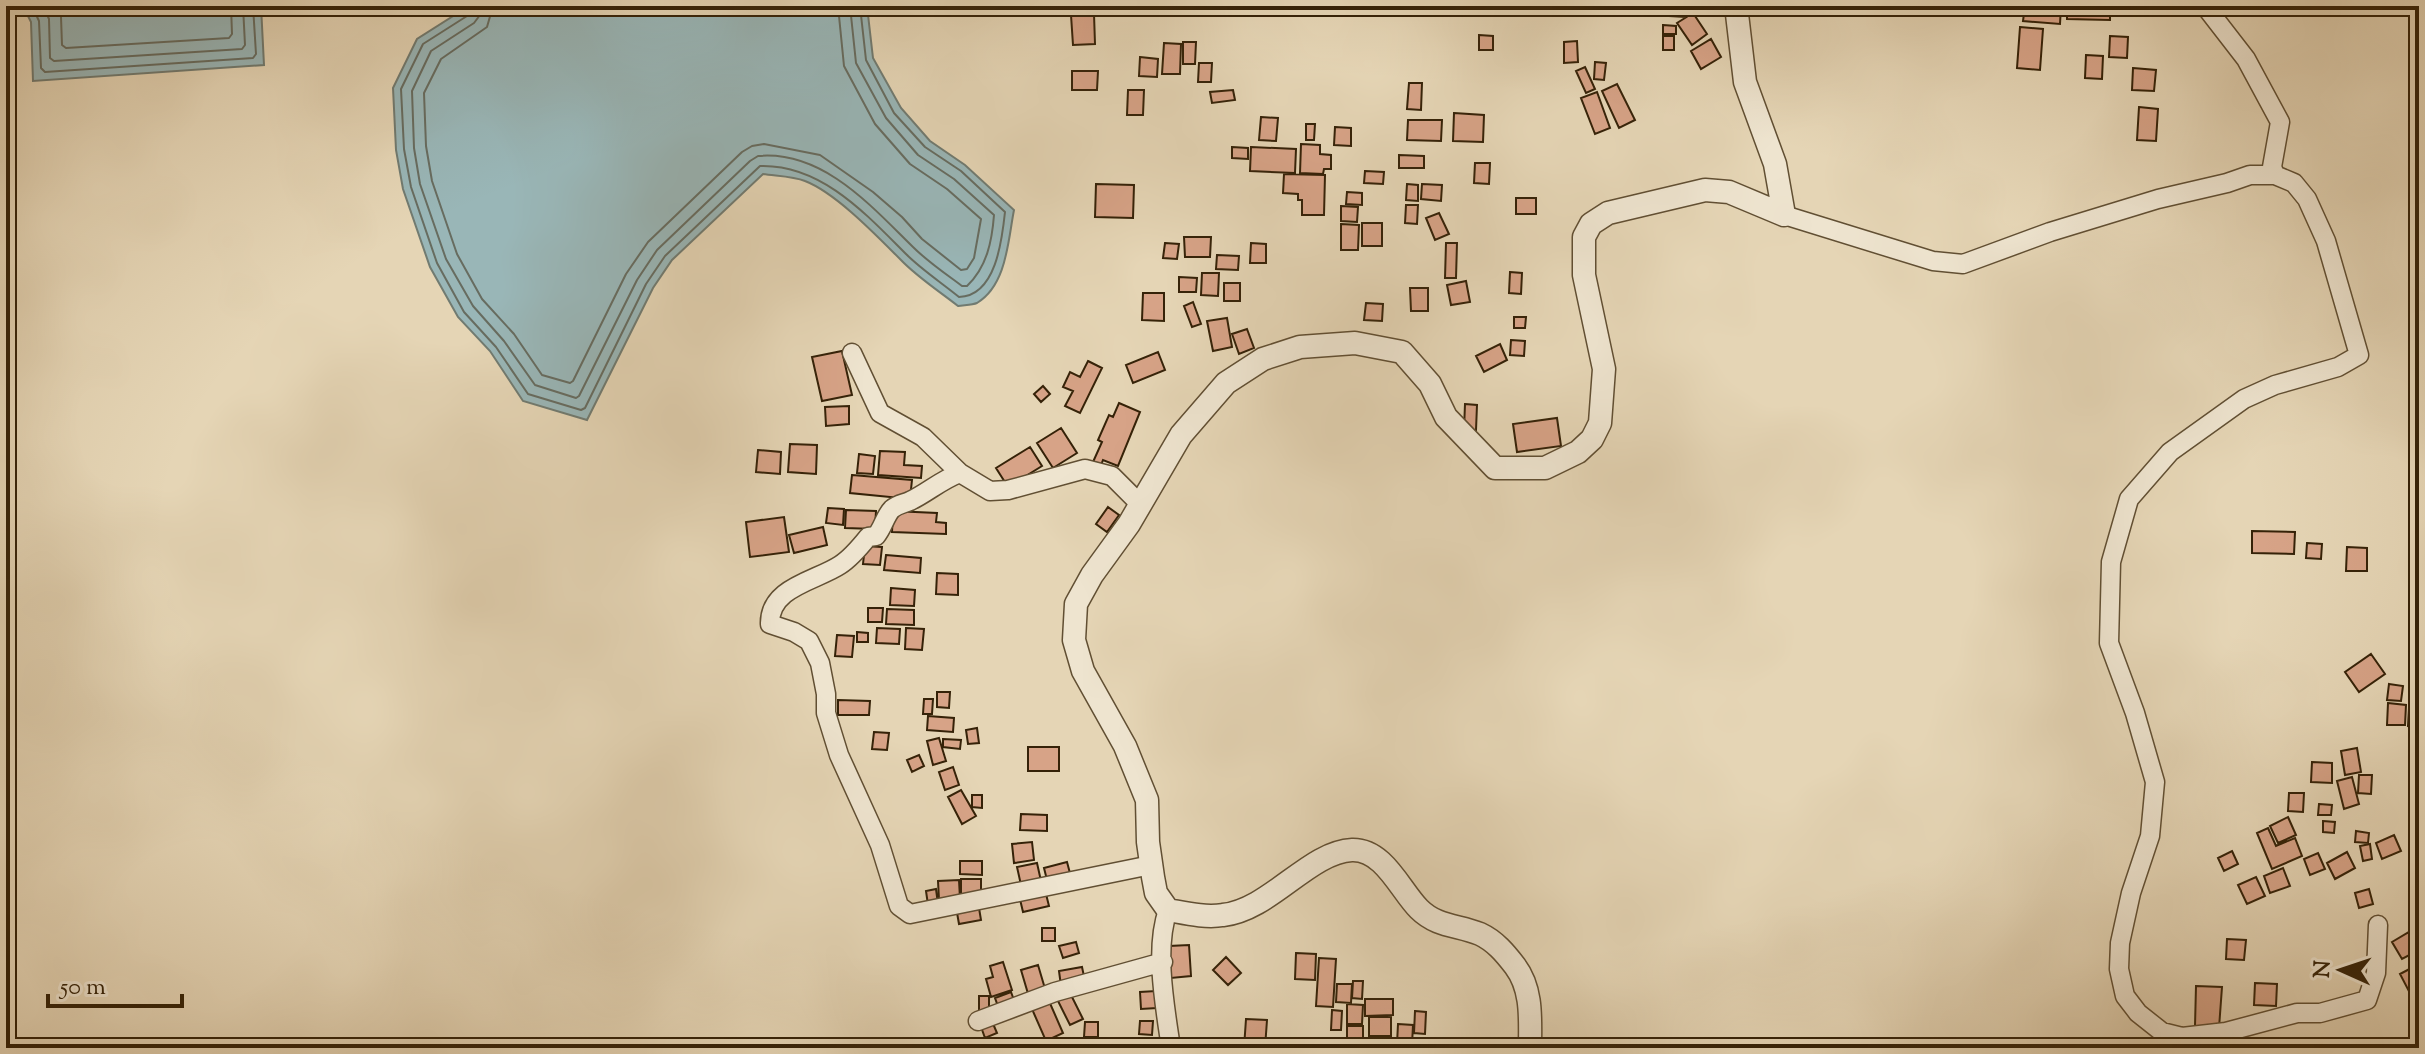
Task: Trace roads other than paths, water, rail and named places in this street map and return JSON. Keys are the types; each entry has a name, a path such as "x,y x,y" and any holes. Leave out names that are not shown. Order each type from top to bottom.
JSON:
{"street":[{"path":"1738,6 1745,82 1775,164 1784,215"},
{"path":"2205,6 2246,59 2280,122 2272,167 2275,175"},
{"path":"1530,1048 1529,991 1517,968 1495,943 1477,933 1435,922 1427,916 1373,856 1353,850 1326,858 1270,896 1223,915 1168,910 1156,893 1147,800 1125,746 1083,671 1074,640 1076,604 1181,435 1226,383 1263,359 1300,347 1355,343 1402,352 1430,384 1446,417 1495,468 1545,468 1578,452 1592,439 1600,423 1604,369 1584,275 1584,237 1591,224 1608,213 1705,190 1729,192 1784,215 1933,261 1963,264 2050,232 2250,175 2275,175 2294,183 2307,199 2326,241 2359,355 2338,367 2275,385 2244,399 2170,452 2129,499 2111,562 2109,643 2135,713 2155,782 2150,836 2131,893 2120,943 2119,969 2125,996 2138,1013 2162,1032 2182,1037 2226,1032 2297,1013 2320,1013 2367,1000 2376,973 2378,925"},
{"path":"852,353 880,413 923,437 960,473 990,491 1008,490 1085,469 1112,476 1140,504"},
{"path":"960,473 944,479 911,501 896,506 887,515 884,526 876,536 868,537 843,564 784,594 774,603 770,617 770,624 809,641 820,663 826,713 839,755 880,845 899,906 910,914 1151,865"},
{"path":"1168,910 1161,931 1165,1007 1171,1048"},
{"path":"978,1021 1055,992 1163,962"}],"water":[{"path":"23,6 261,6 264,65 33,81 31,22"},
{"path":"469,6 867,6 873,58 901,108 930,141 965,165 1014,210 1008,248 995,285 977,303 958,306 914,272 830,195 800,179 763,174 672,260 653,288 587,420 523,401 490,351 458,317 430,267 403,189 396,150 393,88 417,39"}]}
